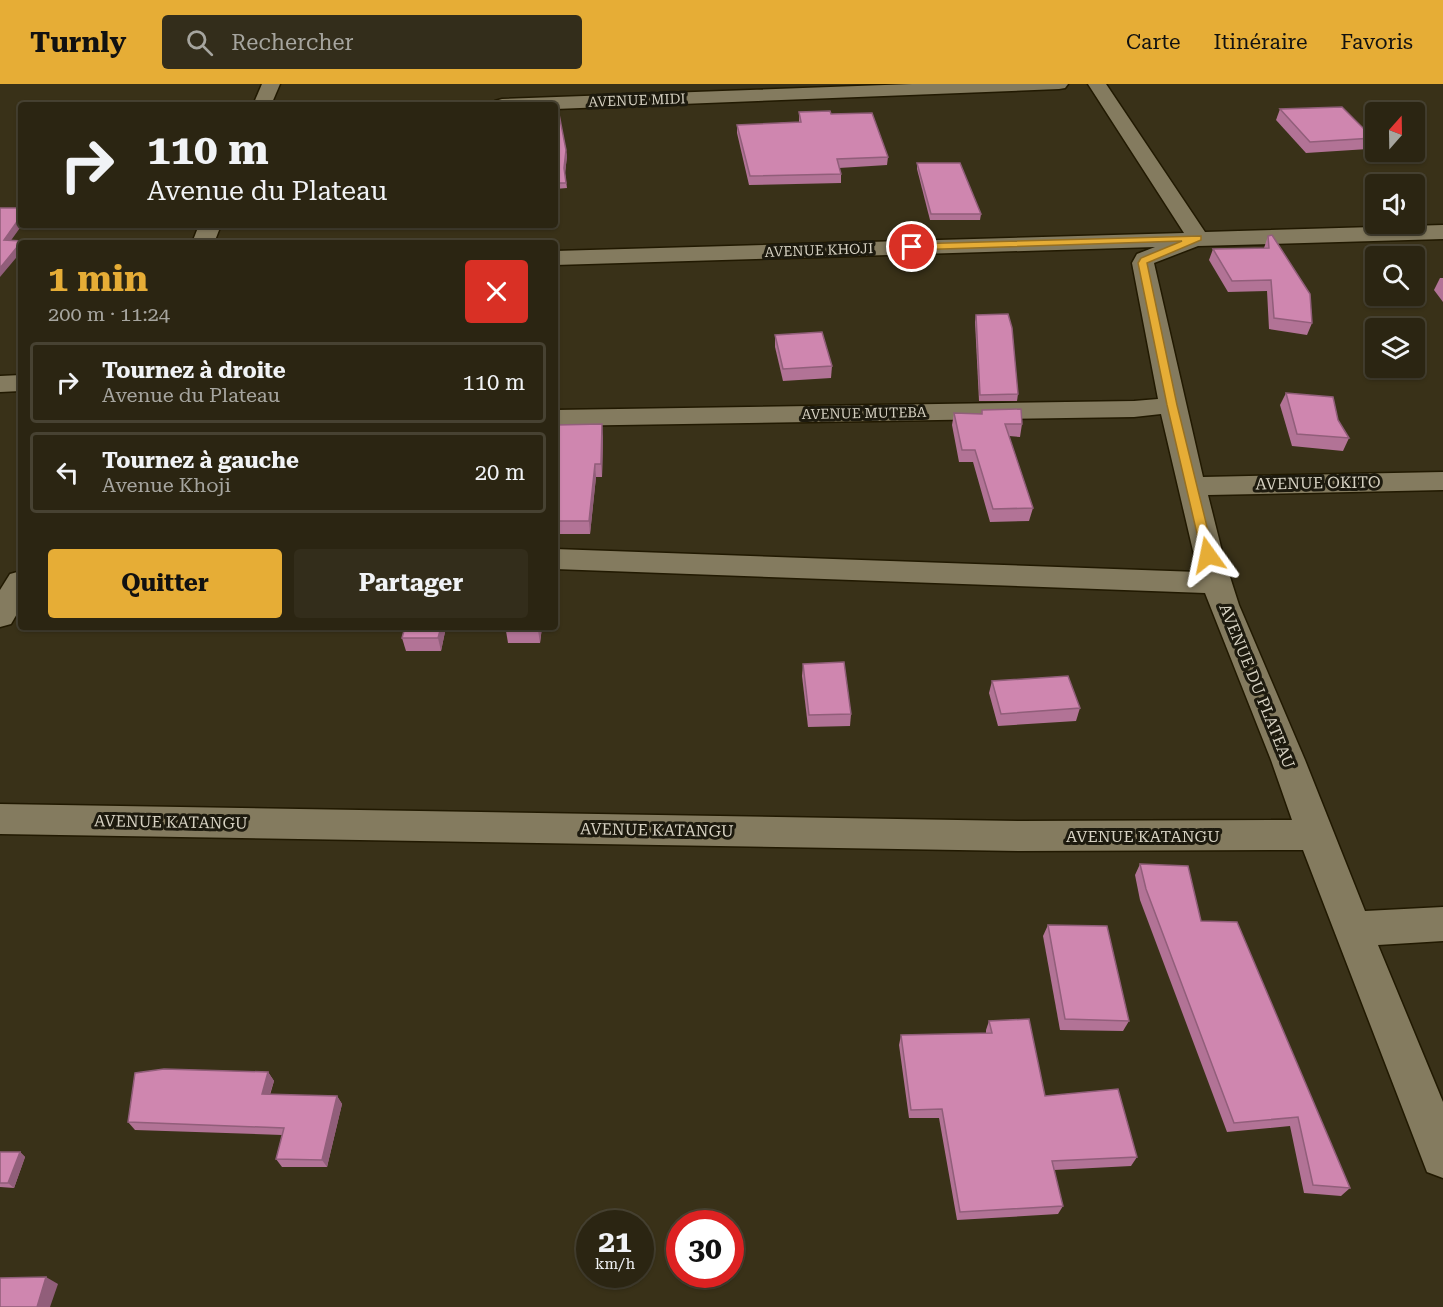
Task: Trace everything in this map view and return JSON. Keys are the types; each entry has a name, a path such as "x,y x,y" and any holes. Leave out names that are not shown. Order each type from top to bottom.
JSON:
{"street":[{"path":"263,102 271,84"},
{"name":"AVENUE MIDI","path":"558,103 1059,84"},
{"path":"1097,84 1198,238"},
{"name":"AVENUE KHOJI","path":"558,258 1443,232"},
{"name":"AVENUE DU PLATEAU","path":"1198,238 1145,260 1143,263 1172,405 1208,555 1239,644 1288,760 1315,835 1443,1156"},
{"path":"0,384 18,383"},
{"name":"AVENUE MUTEBA","path":"558,418 1122,409 1172,405"},
{"name":"AVENUE OKITO","path":"1193,486 1443,481"},
{"path":"558,559 1217,583"},
{"path":"0,616 18,586"},
{"name":"AVENUE KATANGU","path":"0,819 1021,836 1315,835"},
{"path":"1353,929 1443,924"}],"building":[{"path":"1342,107 1365,130 1365,139 1310,142 1280,109"},
{"path":"558,109 566,150 564,168 566,183 558,183"},
{"path":"830,111 831,114 872,113 888,157 837,159 841,174 750,176 737,125 801,122 799,112"},
{"path":"917,163 960,163 981,214 931,214"},
{"path":"0,208 18,208 18,220 4,240 18,241 18,246 0,268"},
{"path":"1272,235 1310,294 1312,323 1274,318 1271,280 1232,281 1213,249 1269,248 1268,236"},
{"path":"1008,314 1012,328 1018,394 980,395 976,315"},
{"path":"822,332 832,366 783,369 775,335"},
{"path":"1286,393 1333,397 1338,420 1349,438 1297,434"},
{"path":"1021,409 1022,424 1005,424 1033,508 993,509 975,450 962,450 954,413 982,414 982,410"},
{"path":"602,424 601,464 595,464 589,521 558,521 558,425"},
{"path":"404,630 440,630 438,638 402,638"},
{"path":"844,662 851,714 809,715 803,664"},
{"path":"1068,676 1080,708 1001,714 992,681"},
{"path":"1140,864 1188,866 1201,921 1237,922 1350,1188 1313,1185 1298,1117 1234,1123 1146,889"},
{"path":"1048,925 1107,926 1129,1021 1065,1019"},
{"path":"1029,1019 1045,1096 1118,1089 1137,1157 1052,1161 1063,1206 960,1212 942,1109 911,1110 901,1035 992,1033 989,1021"},
{"path":"164,1069 268,1072 262,1094 337,1096 322,1160 276,1159 284,1128 128,1122 135,1073"},
{"path":"0,1152 20,1152 8,1183 0,1183"},
{"path":"46,1277 37,1307 0,1307 0,1278"}],"route":[{"path":"912,247 1198,238 1145,260 1143,268 1172,405 1208,555"}]}
